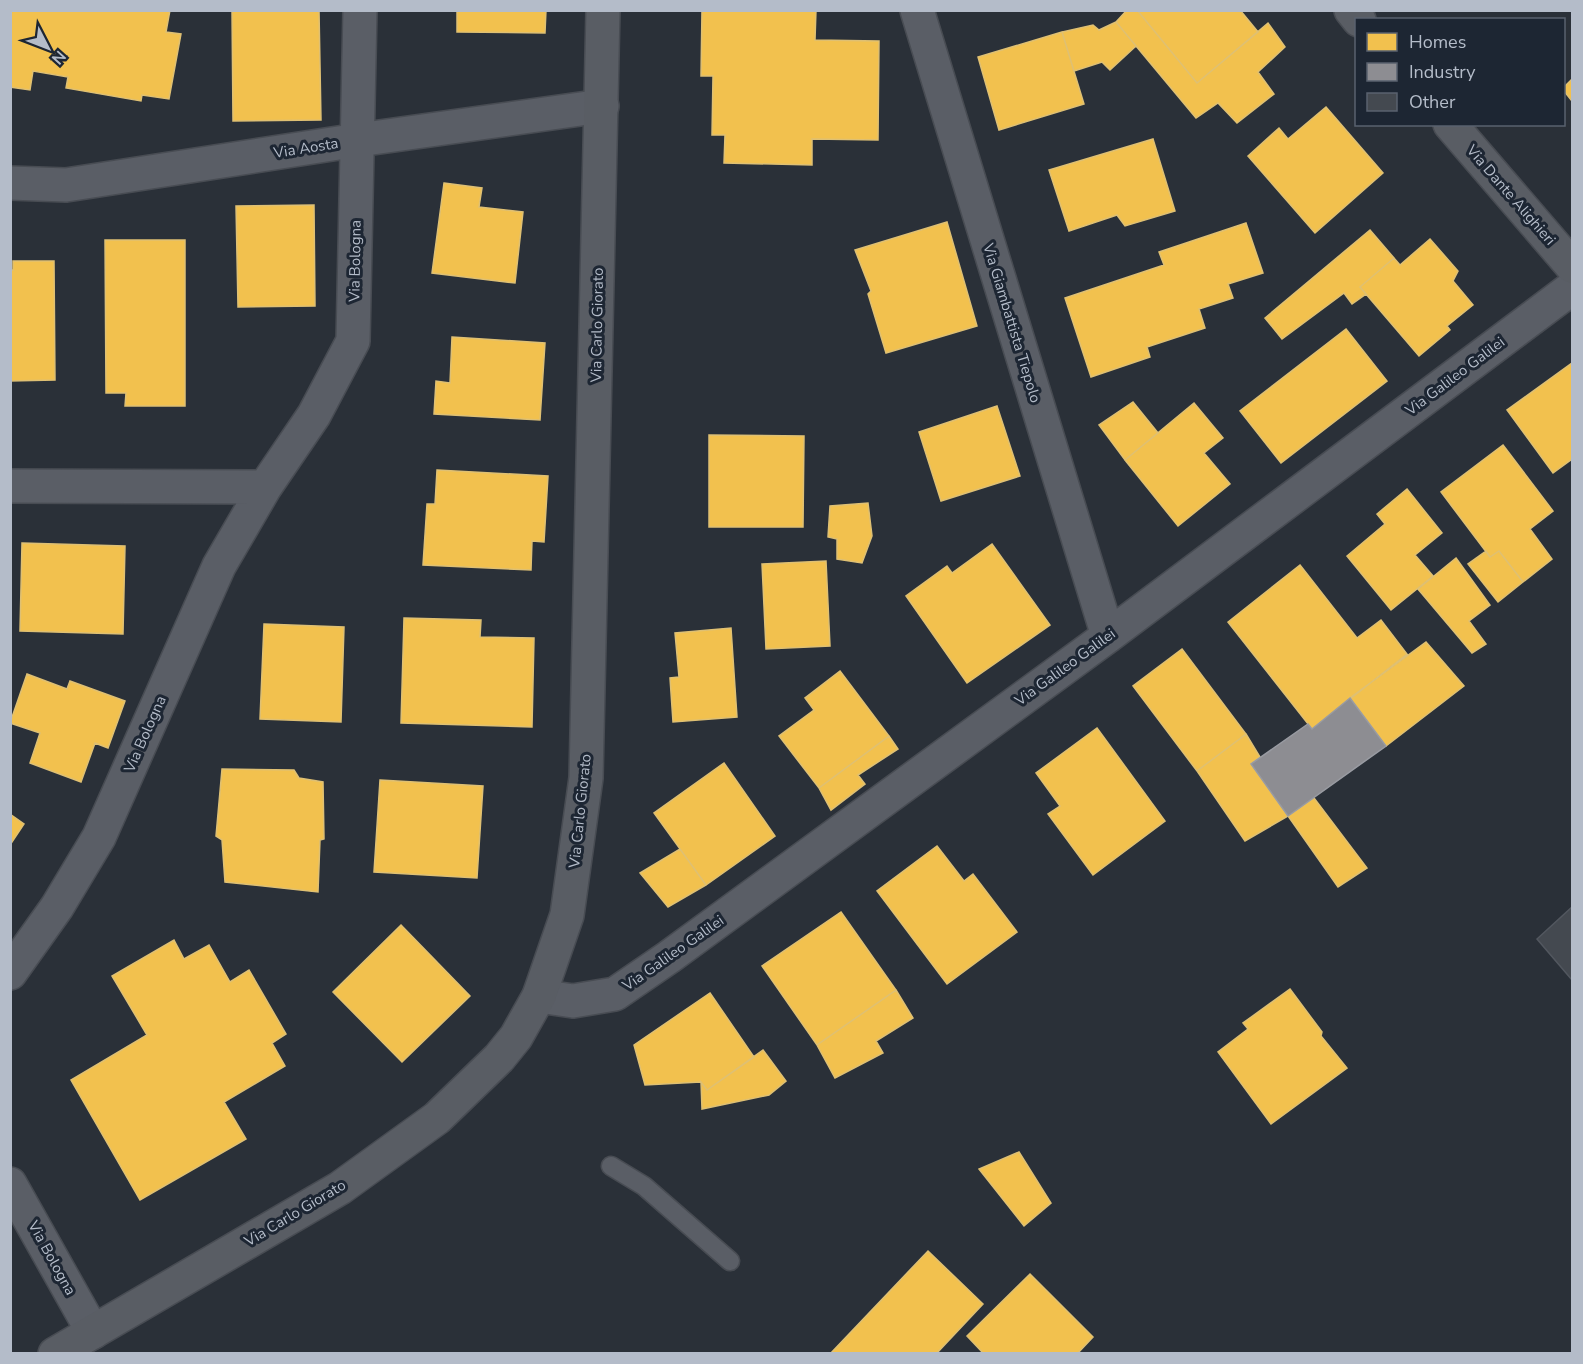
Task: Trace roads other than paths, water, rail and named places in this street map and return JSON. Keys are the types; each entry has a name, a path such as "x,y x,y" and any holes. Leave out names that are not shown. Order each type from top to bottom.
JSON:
{"street":[{"name":"Via Bologna","path":"10,973 57,907 99,837 219,566 266,487 314,415 353,341 360,10"},
{"name":"Via Carlo Giorato","path":"55,1353 340,1188 437,1118 499,1058 516,1037 539,996 567,915 586,778 603,10"},
{"name":"Via Giambattista Tiepolo","path":"916,10 1108,636"},
{"name":"Via Aosta","path":"10,183 66,186 358,140 602,106"},
{"name":"Via Dante Alighieri","path":"1452,126 1572,266"},
{"name":"Via Galileo Galilei","path":"539,996 573,1001 615,994 669,957 1108,636 1572,288"},
{"path":"10,486 266,487"},
{"name":"Via Bologna","path":"10,1184 93,1332"}],"lane":[{"path":"611,1166 645,1186 730,1261"}]}
